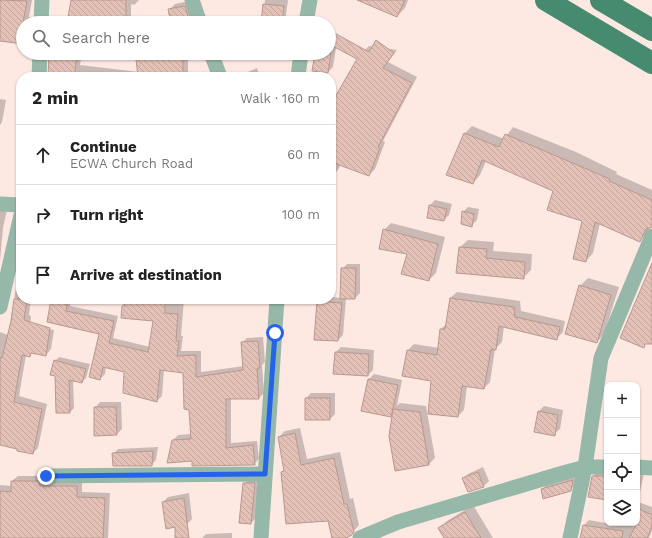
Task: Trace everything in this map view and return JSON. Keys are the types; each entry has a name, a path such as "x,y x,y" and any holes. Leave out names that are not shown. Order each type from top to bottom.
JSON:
{"main road":[{"path":"546,0 652,63"},
{"path":"601,0 652,30"}],"street":[{"path":"41,16 42,0"},
{"path":"192,0 198,16"},
{"path":"307,16 310,0"},
{"path":"39,72 40,60"},
{"path":"214,60 218,72"},
{"path":"299,72 301,60"},
{"path":"0,204 16,205"},
{"path":"570,538 586,467 601,358 652,236"},
{"path":"0,307 16,237"},
{"path":"261,538 277,304"},
{"path":"360,538 398,522 586,467 604,467"},
{"path":"640,467 652,468"},
{"path":"46,476 265,474"}],"building":[{"path":"0,0 27,1 24,16 16,16 16,43 0,41"},
{"path":"71,0 126,0 126,16 68,16"},
{"path":"357,0 405,0 397,17"},
{"path":"263,4 284,6 283,16 262,16"},
{"path":"185,6 188,16 170,16 168,9"},
{"path":"336,34 369,52 376,40 394,53 383,68 412,83 378,147 380,148 369,176 336,164 336,95 357,59 336,48"},
{"path":"49,60 77,60 75,72 48,72"},
{"path":"136,60 183,60 183,72 137,72"},
{"path":"314,60 330,60 328,72 312,71"},
{"path":"464,133 499,147 505,134 610,179 609,181 652,200 652,227 646,229 640,242 595,222 586,262 573,259 582,221 547,210 553,191 482,160 473,184 446,175"},
{"path":"429,205 447,209 444,221 427,218"},
{"path":"462,211 474,214 472,227 461,224"},
{"path":"383,229 438,244 429,281 401,274 407,254 379,249"},
{"path":"459,247 487,249 486,258 525,262 524,279 456,273"},
{"path":"652,263 652,344 645,344 644,348 620,338"},
{"path":"341,268 356,268 355,299 340,299"},
{"path":"579,285 611,295 597,343 565,334"},
{"path":"450,298 514,307 515,317 560,327 557,340 499,326 496,350 491,349 484,389 462,386 458,417 428,414 431,381 402,376 407,350 437,355 440,329 445,329"},
{"path":"14,299 16,299 16,304 26,304 24,320 50,328 46,356 31,353 30,357 22,355 14,402 42,409 33,454 17,451 17,449 0,445 0,358 2,358 11,321"},
{"path":"342,303 338,341 314,340 317,304"},
{"path":"50,304 67,304 66,311 114,321 109,343 148,352 153,321 121,318 122,306 124,306 124,304 165,304 165,313 178,314 176,341 179,341 177,356 196,355 196,377 243,370 241,342 258,341 260,368 257,368 259,399 226,399 226,448 253,445 255,465 192,466 192,461 167,463 172,440 191,439 189,410 184,409 183,373 160,370 157,402 123,393 124,372 103,367 100,380 89,377 99,334 47,322"},
{"path":"335,352 369,354 368,376 333,374"},
{"path":"54,360 86,369 82,383 69,380 70,413 56,413 55,376 50,375"},
{"path":"368,379 398,385 391,417 361,411"},
{"path":"305,398 330,398 330,420 305,420"},
{"path":"94,407 116,407 117,435 94,436"},
{"path":"393,409 420,412 429,465 395,471 389,436"},
{"path":"538,411 558,415 555,436 534,432"},
{"path":"295,433 301,465 334,458 344,504 347,504 354,532 352,535 346,538 332,538 328,521 286,524 281,472 284,471 278,437"},
{"path":"153,451 152,466 113,466 112,453"},
{"path":"478,472 484,487 468,492 462,478"},
{"path":"592,476 604,476 604,500 588,497"},
{"path":"573,480 571,491 543,499 541,489"},
{"path":"11,481 39,481 40,486 77,486 77,497 105,498 103,538 0,538 0,491 11,492"},
{"path":"243,483 255,483 251,524 239,523"},
{"path":"184,498 189,538 175,538 175,527 166,529 162,502"},
{"path":"640,509 652,515 652,526 647,538 629,538 635,526 640,526"},
{"path":"465,512 481,538 444,538 438,528"},
{"path":"583,525 623,531 622,538 580,538"}],"route":[{"path":"46,476 265,474 275,333"}]}
